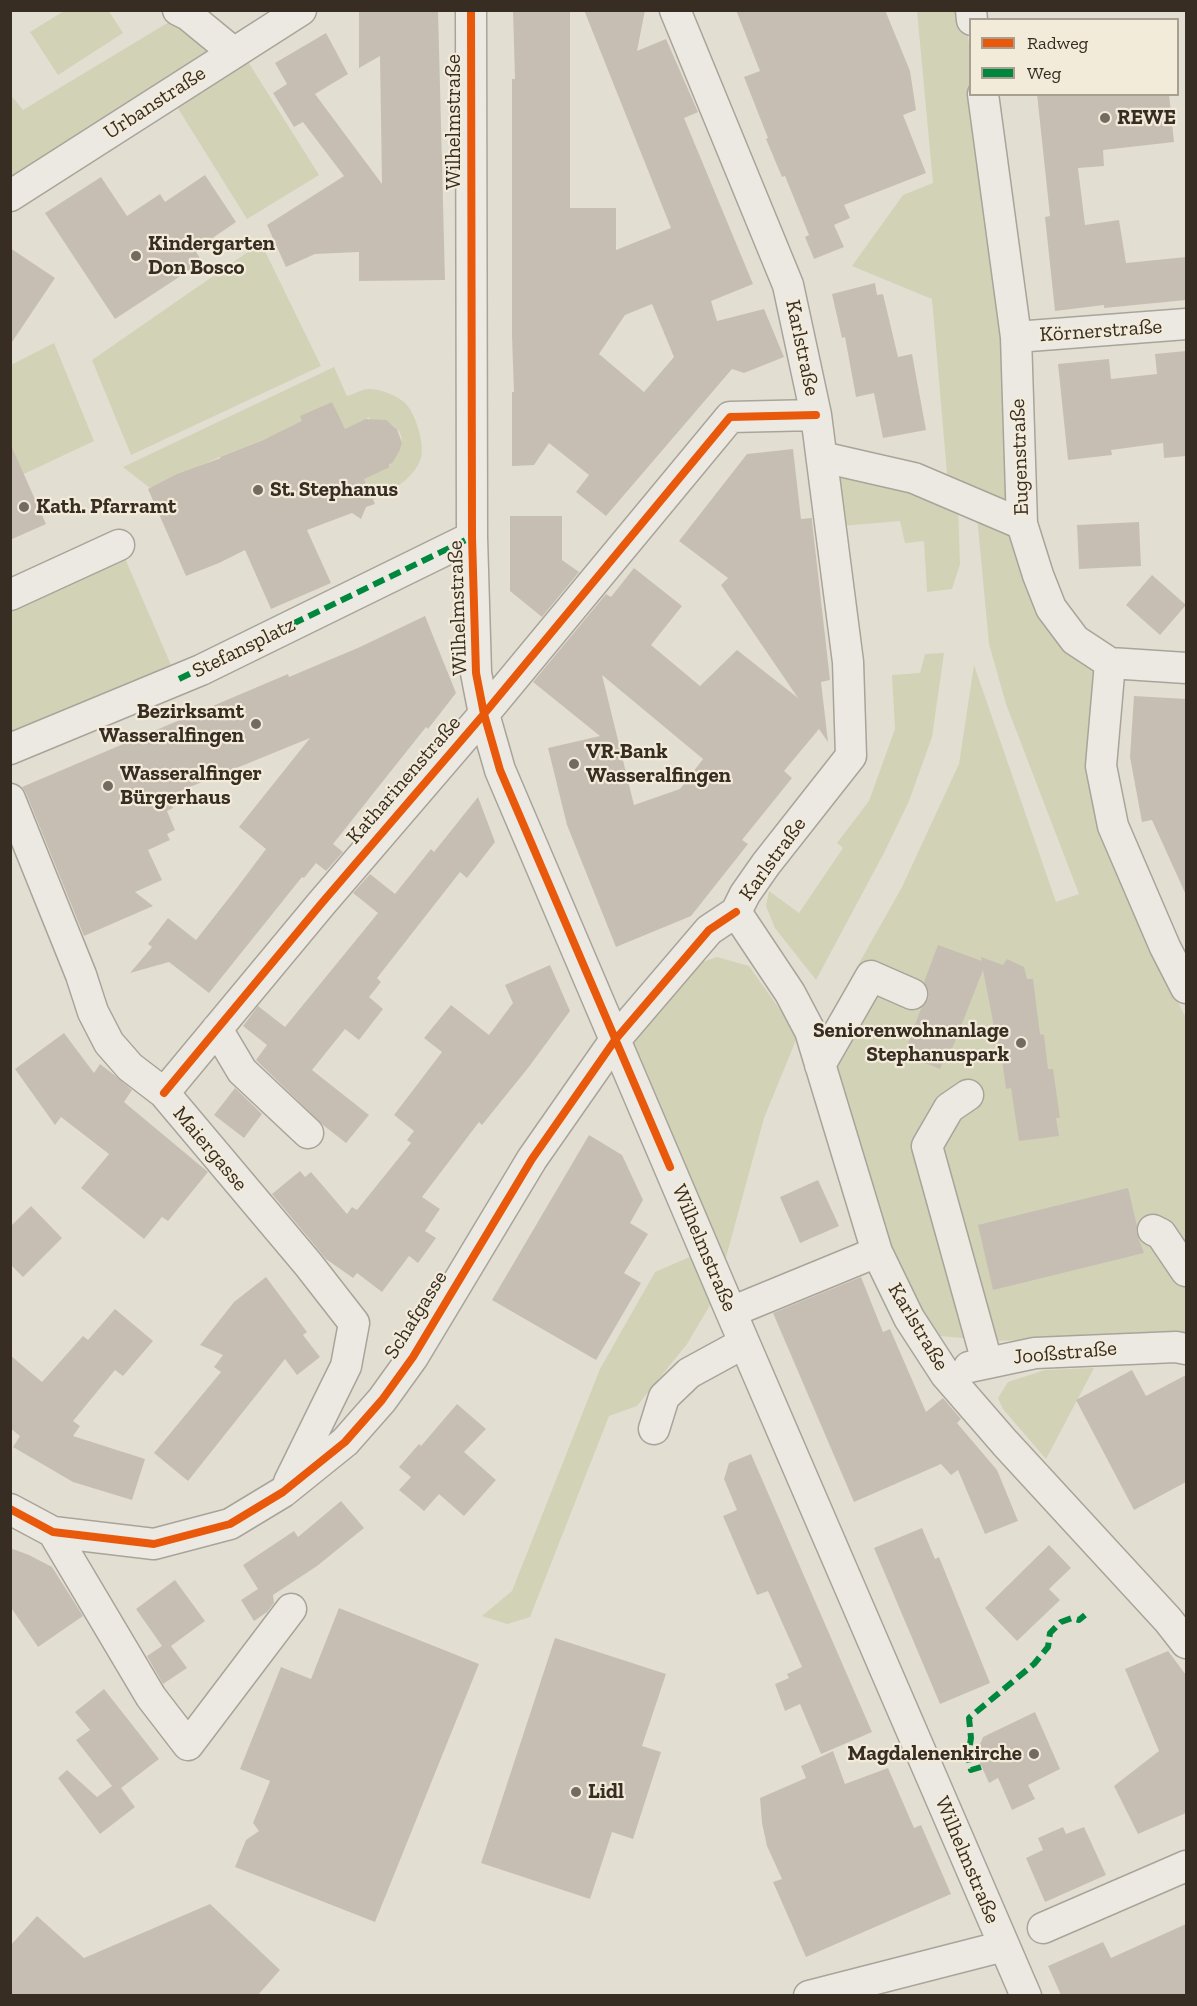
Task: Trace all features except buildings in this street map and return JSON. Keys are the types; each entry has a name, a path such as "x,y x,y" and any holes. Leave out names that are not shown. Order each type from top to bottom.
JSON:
{"street":[{"path":"178,10 188,15 233,52"},
{"name":"Urbanstraße","path":"10,196 301,10"},
{"name":"Wilhelmstraße","path":"471,10 472,537 476,673 484,714 501,770 615,1040 1026,1995"},
{"name":"Karlstraße","path":"675,10 788,285 816,415 848,662 851,756 766,864 745,894 736,912 790,993 810,1031 877,1252 909,1318 946,1375 1005,1443 1168,1620 1186,1643"},
{"name":"Eugenstraße","path":"983,96 1016,338 1022,524 1051,608 1075,640 1110,663"},
{"name":"Körnerstraße","path":"1016,338 1186,324"},
{"name":"Katharinenstraße","path":"164,1093 321,904 484,714 730,417 816,415"},
{"path":"822,457 914,478 1022,524"},
{"name":"Stefansplatz","path":"10,749 201,670 472,537"},
{"path":"10,595 119,545"},
{"path":"1186,668 1110,663 1101,766 1113,826 1165,947 1186,988"},
{"name":"Maiergasse","path":"10,799 81,975 89,1002 109,1043 130,1067 164,1093 308,1264 354,1323 346,1366 283,1492"},
{"name":"Schafgasse","path":"10,1509 53,1533 154,1544 230,1524 283,1492 345,1442 382,1400 412,1357 532,1159 615,1040 709,930 736,912"},
{"path":"820,1065 871,976 912,994"},
{"path":"217,1029 242,1071 308,1133"},
{"path":"968,1095 949,1108 927,1146 987,1362"},
{"path":"1153,1230 1161,1234 1186,1271"},
{"path":"731,1312 877,1252"},
{"path":"654,1430 664,1397 689,1373 744,1343"},
{"name":"Jooßstraße","path":"946,1375 987,1362 1035,1353 1087,1349 1176,1347 1186,1349"},
{"name":"Schafgasse","path":"53,1533 151,1697 188,1745 291,1609"},
{"path":"1043,1928 1186,1866"},
{"path":"809,1995 1004,1946"}],"green space":[{"path":"108,10 123,33 58,75 30,32 64,11"},
{"path":"917,11 965,11 969,45 969,96 991,196 1016,514 948,485 932,299 852,266 903,195 933,183"},
{"path":"169,22 216,51 10,183 10,94 23,110"},
{"path":"245,57 319,175 247,219 174,102"},
{"path":"261,243 321,366 131,455 92,360"},
{"path":"54,343 94,441 11,480 11,365"},
{"path":"334,367 347,396 369,389 401,399 408,406 418,428 422,452 418,465 401,484 373,500 362,475 390,467 401,447 401,434 389,423 371,421 369,417 366,421 343,431 332,402 300,416 304,423 150,488 123,467"},
{"path":"833,467 958,504 960,564 952,589 927,592 924,541 905,543 900,521 841,526"},
{"path":"977,516 1016,531 1098,670 1088,765 1098,833 1148,943 1186,1018 1186,1339 1100,1337 996,1341 940,1336 919,1316 892,1257 821,1031 902,887 959,764 974,665 1056,902 1079,894 1006,704 989,644"},
{"path":"121,549 174,672 11,743 10,600"},
{"path":"944,653 932,737 909,801 816,980 775,928 766,906 769,891 799,913 843,848 837,843 869,801 895,729 892,675 920,673 925,654"},
{"path":"717,957 749,966 798,1035 764,1118 722,1272 623,1042 696,964"},
{"path":"699,1253 716,1295 687,1344 637,1406 609,1416 530,1617 507,1624 482,1616 512,1591 600,1369 655,1272"},
{"path":"1094,1368 1046,1459 1003,1409 998,1398 1008,1382 1045,1370"}],"marked path":[{"path":"179,679 472,537"},
{"path":"981,1767 971,1770 968,1756 971,1738 969,1718 1034,1664 1048,1647 1050,1633 1061,1622 1072,1618 1079,1620 1085,1615"}],"cycle path":[{"path":"471,10 472,537 476,673 484,714 500,770 670,1167"},
{"path":"164,1093 321,904 484,714 730,417 816,415"},
{"path":"10,1509 53,1532 154,1544 230,1524 283,1492 345,1442 382,1400 413,1357 532,1159 615,1040 709,930 736,912"}],"place":[{"name":"REWE","path":"1105,118"},
{"name":"Kindergarten Don Bosco","path":"136,256"},
{"name":"St. Stephanus","path":"258,490"},
{"name":"Kath. Pfarramt","path":"24,507"},
{"name":"Bezirksamt Wasseralfingen","path":"256,724"},
{"name":"VR-Bank Wasseralfingen","path":"574,764"},
{"name":"Wasseralfinger Bürgerhaus","path":"108,786"},
{"name":"Seniorenwohnanlage Stephanuspark","path":"1021,1043"},
{"name":"Magdalenenkirche","path":"1034,1754"},
{"name":"Lidl","path":"576,1792"}]}
